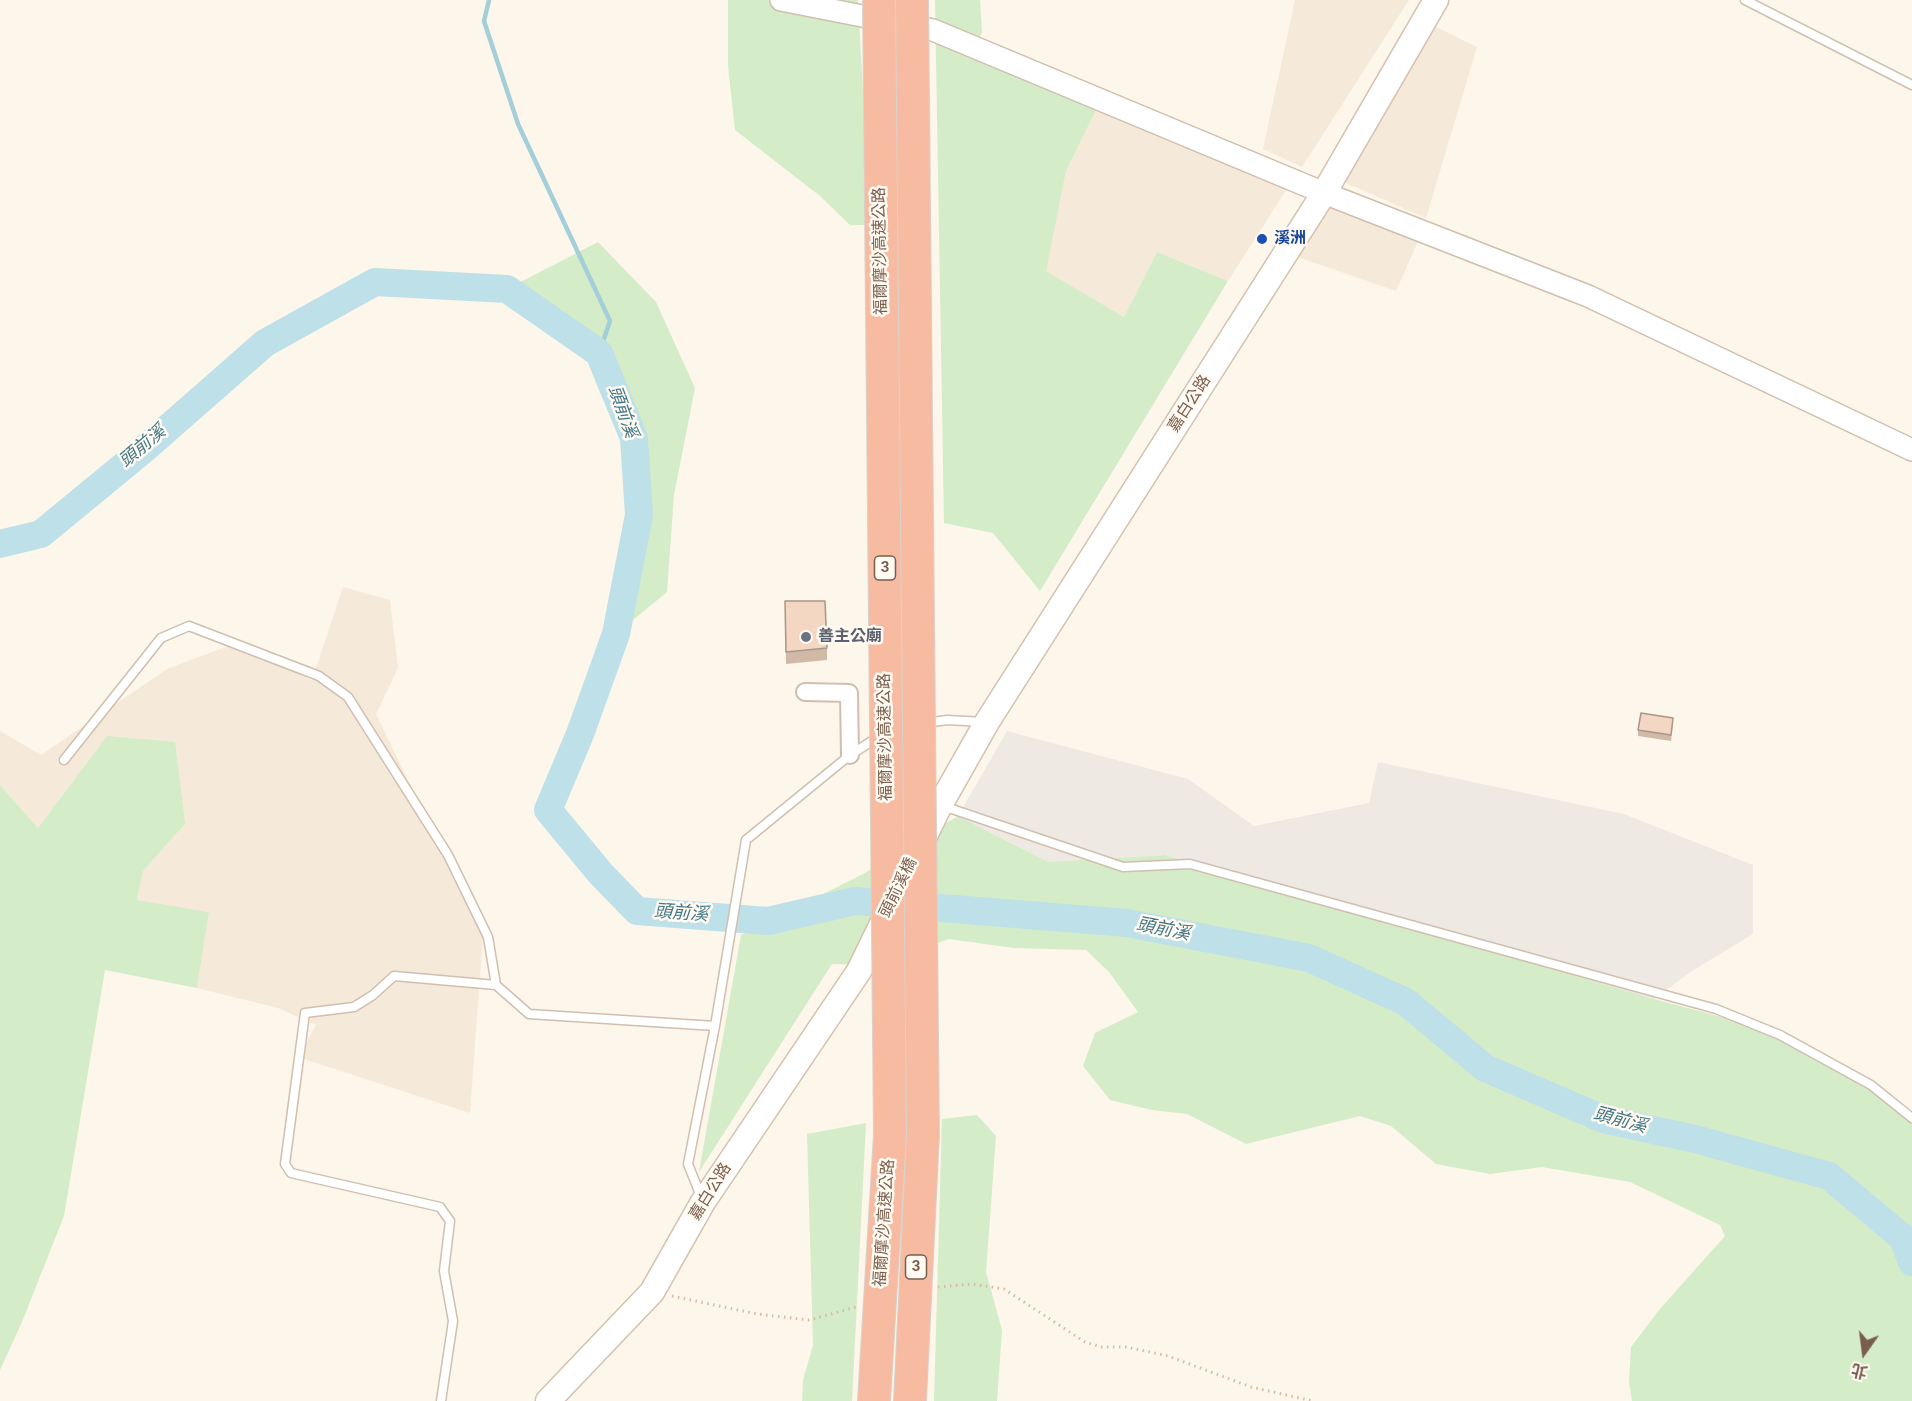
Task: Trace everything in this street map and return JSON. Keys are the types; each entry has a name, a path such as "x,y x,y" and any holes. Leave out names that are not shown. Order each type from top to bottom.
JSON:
{"highway":[{"name":"福爾摩沙高速公路","path":"874,1401 890,1135 879,0"},
{"name":"福爾摩沙高速公路","path":"910,1401 923,1134 912,0"}],"main road":[{"name":"嘉白公路","path":"940,805 987,722 1324,193 1436,0"},
{"name":"頭前溪橋","path":"859,971 940,805"},
{"name":"嘉白公路","path":"548,1401 652,1292 703,1202 859,971"}],"street":[{"path":"781,0 933,30 1324,193 1588,296 1912,450"},
{"path":"805,692 849,693 850,755"}],"lane":[{"path":"1745,0 1912,85"},
{"path":"64,760 161,638 189,626 319,676 348,697 448,855 488,937 496,985"},
{"path":"915,725 947,720 987,722"},
{"path":"703,1202 688,1164 715,1026 746,840 850,755 893,728"},
{"path":"940,805 1123,867 1190,864 1716,1009 1780,1035 1871,1085 1912,1118"},
{"path":"441,1401 453,1321 444,1271 450,1221 440,1207 291,1173 285,1164 305,1012 354,1007 394,976 496,985 529,1014 715,1026"}],"path":[{"path":"936,1287 972,1284 1004,1288 1085,1342 1102,1347 1126,1347 1168,1356 1251,1387 1312,1401"},
{"path":"652,1292 757,1314 809,1320 864,1305"}],"shaded area":[{"path":"1295,0 1409,0 1302,167 1263,149"},
{"path":"1432,25 1477,47 1426,218 1334,178"},
{"path":"1100,102 1290,184 1228,281 1157,252 1124,317 1045,271 1066,171"},
{"path":"1321,198 1419,239 1396,291 1286,253"},
{"path":"343,587 390,600 398,668 376,714 483,936 470,1113 304,1059 307,1041 316,1025 278,1008 197,988 209,912 137,901 143,871 185,824 107,736 38,828 0,785 0,731 41,755 167,669 234,644 312,680"},
{"path":"1007,731 1188,779 1254,826 1369,803 1378,762 1624,814 1753,865 1753,934 1692,971 1654,999 1165,855 1048,862 958,816"}],"green space":[{"path":"728,0 766,0 800,7 801,0 858,0 870,225 850,225 820,196 735,130 728,66"},
{"path":"935,0 980,0 982,32 975,52 1100,102 1066,171 1046,271 1124,317 1157,252 1228,281 1040,591 993,533 944,523"},
{"path":"598,242 656,302 695,388 674,495 667,592 616,634 639,515 634,438 599,353 507,289"},
{"path":"107,736 175,742 185,824 143,871 137,900 209,912 197,988 105,970 64,1216 22,1322 0,1370 0,785 38,828"},
{"path":"958,816 1048,862 1165,855 1654,999 1770,1030 1871,1085 1912,1118 1912,1401 1632,1401 1629,1382 1631,1347 1659,1310 1725,1236 1720,1225 1630,1182 1542,1167 1490,1174 1436,1164 1391,1126 1360,1116 1246,1144 1187,1114 1152,1110 1110,1100 1083,1066 1095,1033 1138,1012 1109,972 1086,950 1014,948 949,939 874,965 832,964 699,1172 741,935 865,873"},
{"path":"977,1115 996,1136 986,1272 1002,1330 997,1401 934,1401 942,1119"},
{"path":"866,1123 852,1401 802,1401 803,1380 813,1345 807,1134"}],"building":[{"name":"善主公廟","path":"785,601 825,601 827,648 786,652"},
{"path":"1641,713 1673,718 1671,735 1638,730"}],"waterway":[{"path":"489,0 484,21 518,124 610,321 599,353"},
{"name":"頭前溪","path":"0,544 41,534 143,450 265,343 375,282 507,289 599,353 634,438 639,515 616,634 580,734 548,810 601,874 637,911 768,921 855,901 1127,923 1309,958 1406,1002 1485,1068 1603,1119 1695,1139 1829,1176 1903,1238 1912,1262"}],"place":[{"name":"溪洲","path":"1262,239"},
{"name":"善主公廟","path":"806,637"}]}
